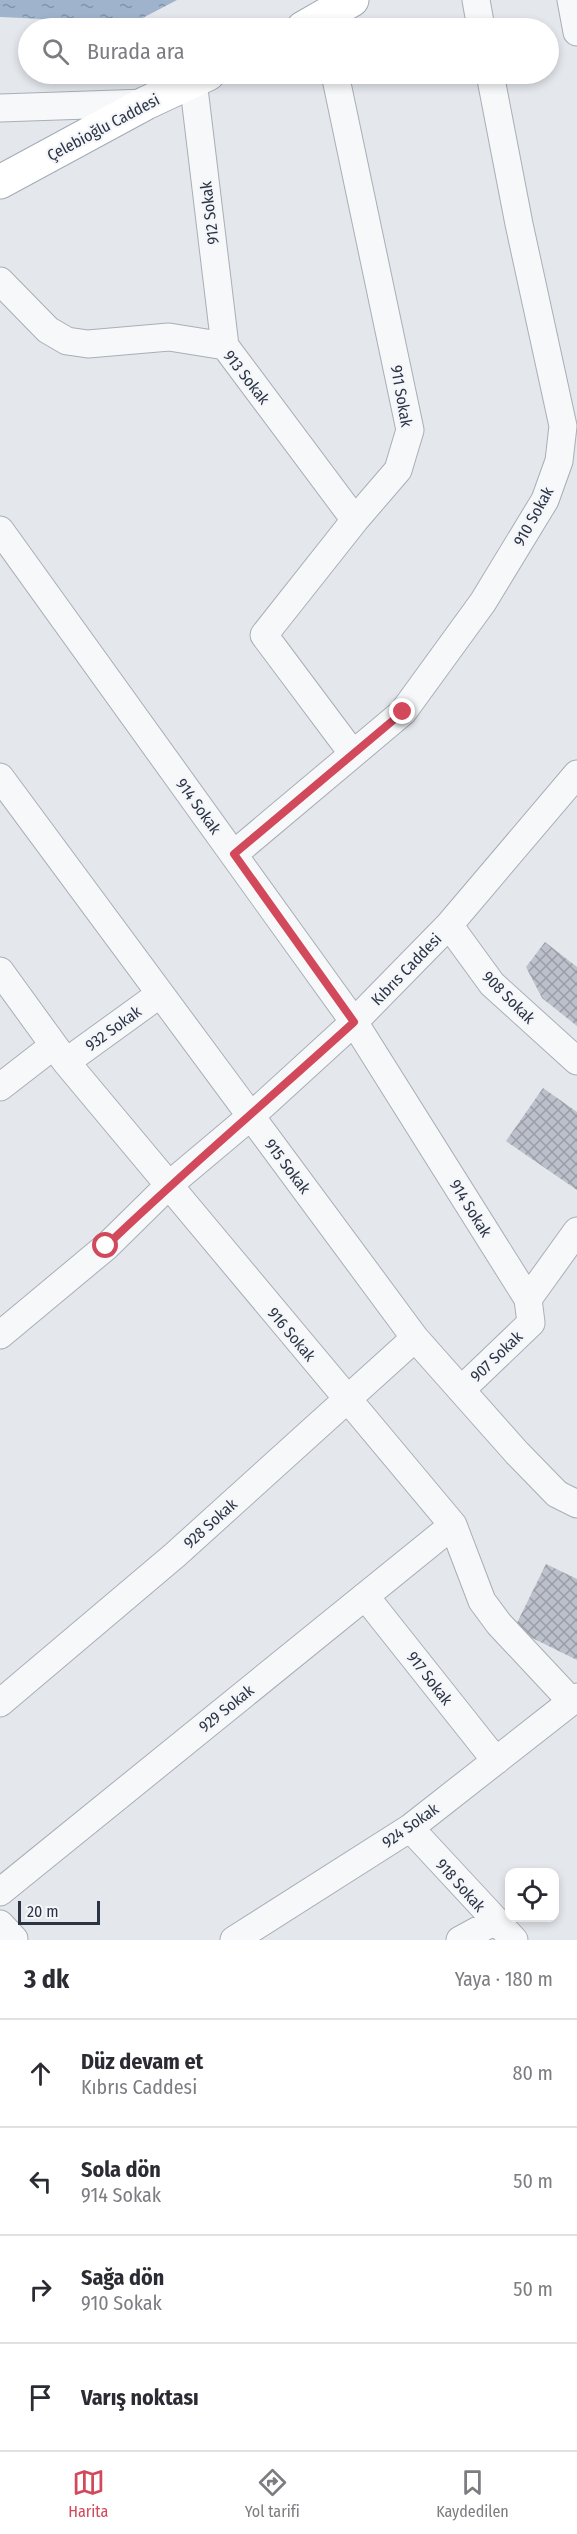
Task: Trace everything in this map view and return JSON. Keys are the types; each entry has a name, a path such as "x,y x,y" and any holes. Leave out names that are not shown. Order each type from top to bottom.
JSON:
{"main road":[{"path":"327,18 352,0"},
{"name":"Çelebioğlu Caddesi","path":"0,182 146,103 186,84"}],"street":[{"path":"476,0 479,18"},
{"path":"571,0 577,32"},
{"name":"912 Sokak","path":"202,84 225,346"},
{"name":"911 Sokak","path":"337,84 410,430 398,470 355,520 264,635 353,754"},
{"name":"910 Sokak","path":"234,854 403,712 483,602 545,500 559,461 563,426 519,224 492,84"},
{"path":"0,108 146,103"},
{"name":"913 Sokak","path":"0,281 48,330 67,341 88,344 169,337 225,346 355,520"},
{"name":"914 Sokak","path":"0,530 354,1022 528,1299"},
{"name":"915 Sokak","path":"0,777 415,1338 517,1453 557,1494 577,1504"},
{"name":"Kıbrıs Caddesi","path":"0,1335 106,1246 169,1185 251,1116 354,1022 449,925 574,784"},
{"name":"908 Sokak","path":"449,925 492,984 577,1061"},
{"name":"916 Sokak","path":"0,971 60,1054 453,1525 482,1601 499,1624 575,1700"},
{"name":"932 Sokak","path":"0,1087 160,994"},
{"path":"528,1299 577,1231"},
{"name":"907 Sokak","path":"461,1390 531,1323 528,1299"},
{"name":"928 Sokak","path":"0,1702 175,1555 415,1338"},
{"name":"929 Sokak","path":"0,1892 453,1525"},
{"name":"917 Sokak","path":"365,1596 496,1761"},
{"name":"924 Sokak","path":"234,1940 410,1828 575,1700"},
{"name":"918 Sokak","path":"410,1828 504,1931"},
{"path":"460,1940 504,1931"}],"water":[{"path":"0,0 177,0 143,18 0,17"}],"building":[{"path":"545,942 577,967 577,1026 542,998 526,967"},
{"path":"543,1088 577,1112 577,1190 506,1141"},
{"path":"546,1564 577,1579 577,1660 514,1629"}],"route":[{"path":"106,1246 169,1185 251,1116 354,1022 234,854 403,712"}]}
